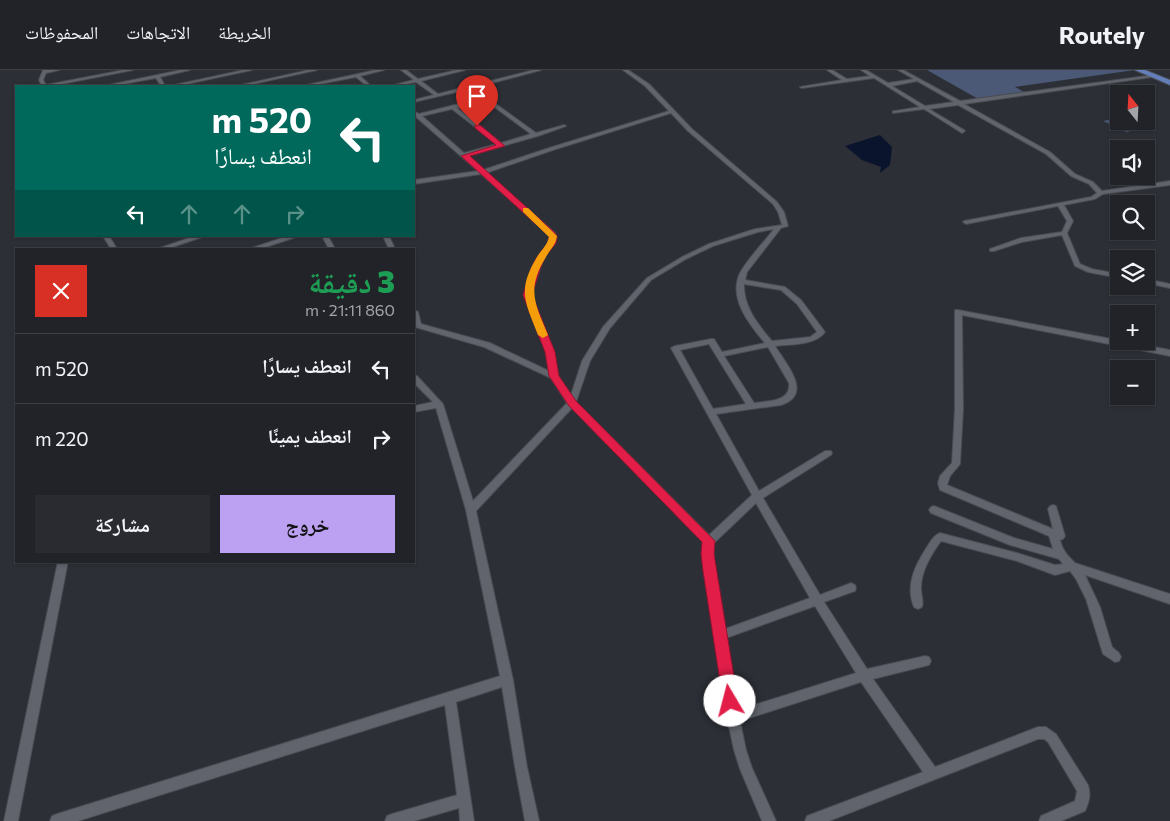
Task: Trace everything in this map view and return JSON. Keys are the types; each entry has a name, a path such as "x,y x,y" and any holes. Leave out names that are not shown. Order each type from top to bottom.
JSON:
{"main road":[{"path":"1139,70 1168,81"}],"street":[{"path":"44,85 42,80 45,71 58,70"},
{"path":"50,85 131,70"},
{"path":"111,85 188,70"},
{"path":"186,85 234,72 250,70"},
{"path":"244,85 316,70"},
{"path":"309,85 382,70"},
{"path":"402,70 437,95"},
{"path":"441,70 446,74"},
{"path":"396,85 463,70"},
{"path":"516,70 523,75"},
{"path":"415,100 539,70"},
{"path":"470,510 572,403 586,361 607,327 648,279 711,245 756,230 785,226 779,207 671,112 647,85 625,70"},
{"path":"829,70 845,80"},
{"path":"864,70 962,130"},
{"path":"900,70 1048,153 1073,175 1090,184 1101,193"},
{"path":"357,75 368,85"},
{"path":"158,76 162,85"},
{"path":"895,112 1152,76"},
{"path":"802,87 874,77"},
{"path":"84,79 87,85"},
{"path":"270,80 275,85"},
{"path":"887,84 918,80"},
{"path":"470,87 536,135"},
{"path":"416,114 485,99"},
{"path":"453,107 501,146"},
{"path":"415,182 483,172 671,112"},
{"path":"416,114 552,233 552,243 541,257 528,295 550,352 554,376 572,403 709,541"},
{"path":"465,156 564,126"},
{"path":"966,222 1093,198 1101,193 1170,183"},
{"path":"1060,204 1070,220 1064,233 1077,265 1090,271 1110,274"},
{"path":"710,412 781,402 788,399 794,389 793,383 770,344 753,324 740,295 744,272 780,226"},
{"path":"992,250 1020,240 1064,233"},
{"path":"107,237 113,248"},
{"path":"163,248 199,237"},
{"path":"254,248 274,239 289,237"},
{"path":"719,354 770,344 811,339 818,336 821,332 799,302 783,288 741,281"},
{"path":"1155,283 1170,286"},
{"path":"1053,509 1060,536 1054,536 946,490 942,484 949,468 956,465 959,409 958,312 1170,353"},
{"path":"415,325 487,345 554,376"},
{"path":"751,405 711,341 675,348 756,497 816,599 863,676 932,774"},
{"path":"415,379 440,404 470,510 507,680 532,821"},
{"path":"415,410 440,404"},
{"path":"769,821 746,768 733,718 708,562 709,541 730,519 756,497 828,453"},
{"path":"934,510 1013,542 1059,555 1084,581 1107,650 1115,657"},
{"path":"1054,536 1059,555"},
{"path":"918,604 914,591 919,568 940,537 1017,557 1055,570 1070,566 1170,599"},
{"path":"11,821 63,563"},
{"path":"721,635 816,599 851,588"},
{"path":"733,718 863,676 925,661"},
{"path":"57,821 450,700 507,680"},
{"path":"450,700 467,821"},
{"path":"812,821 1038,733 1046,733 1052,738 1078,780 1083,800 1080,806 1046,821"},
{"path":"392,821 463,800"}],"shaded area":[{"path":"927,70 1135,70 1015,87 1026,93 980,100"},
{"path":"1110,120 1110,124 1103,121"},
{"path":"1122,130 1138,130 1126,132"},
{"path":"880,135 892,147 890,165 880,173 881,167 862,160 845,146"}],"slow traffic":[{"path":"526,210 553,236 552,243 541,257 528,291 529,299 543,335"}],"route":[{"path":"477,126 501,146 465,156 552,233 553,236 552,243 541,257 528,295 550,352 554,376 572,403 709,541 710,571 730,701"}]}
